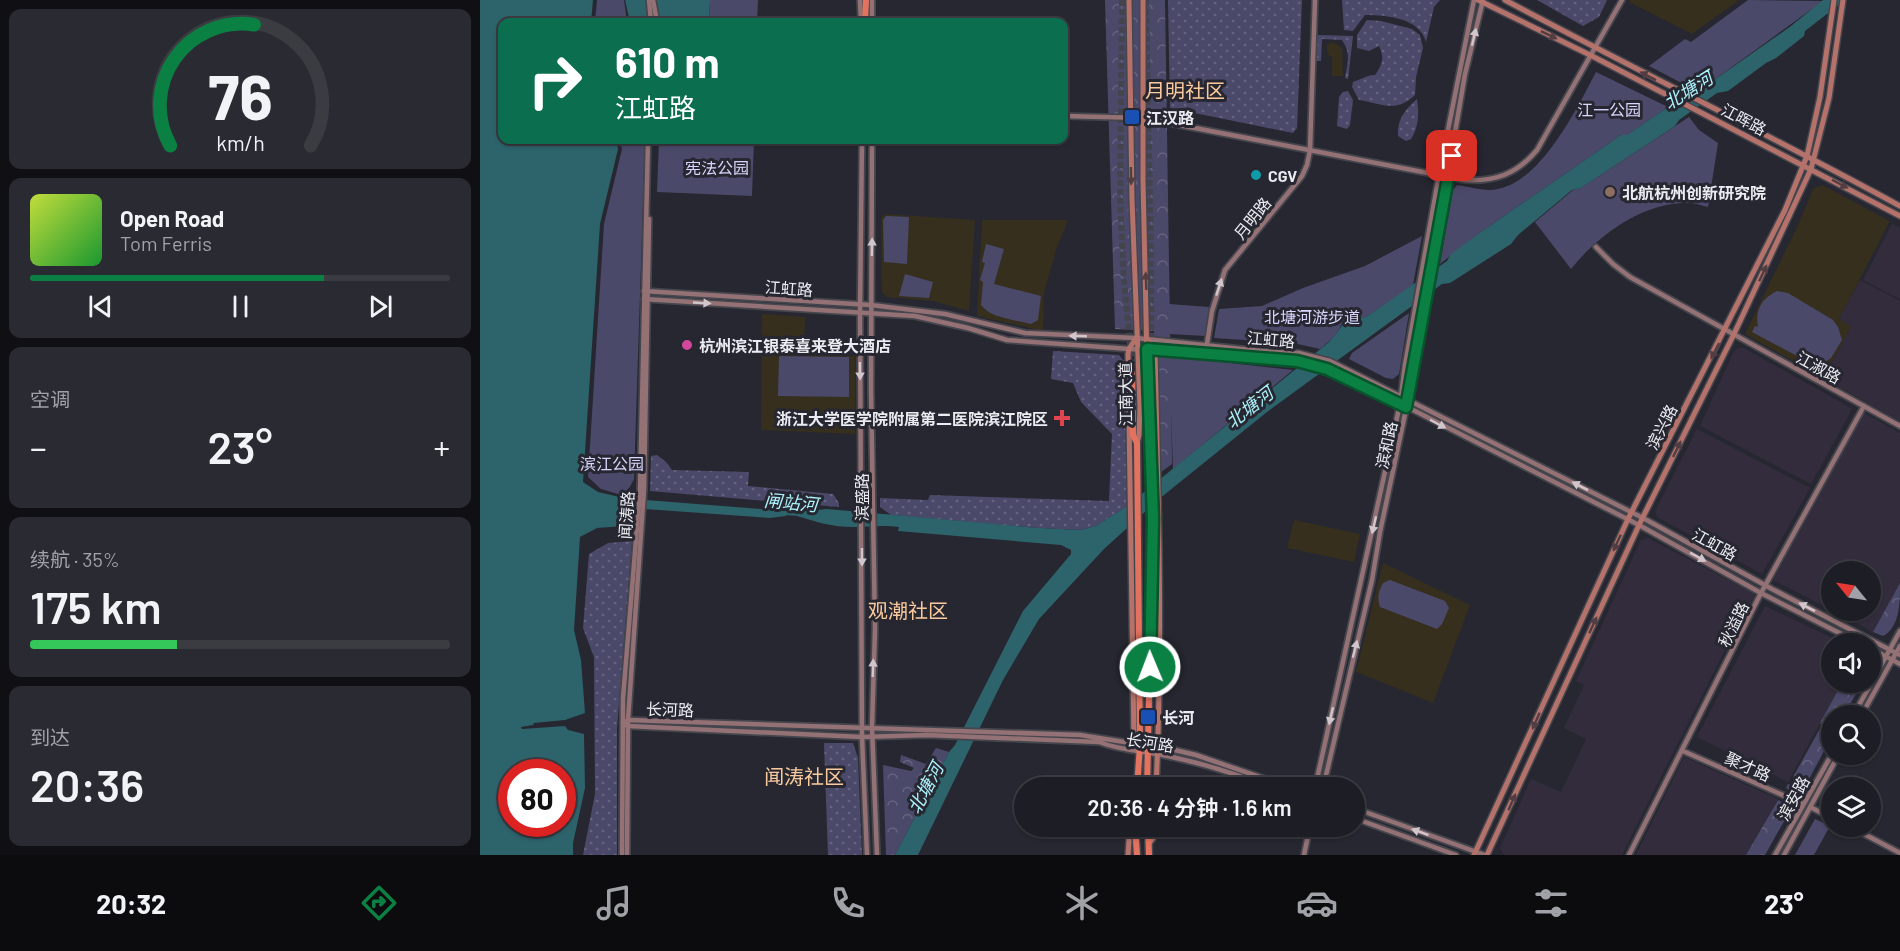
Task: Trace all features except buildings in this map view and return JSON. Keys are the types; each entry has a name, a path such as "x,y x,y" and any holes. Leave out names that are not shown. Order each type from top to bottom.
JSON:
{"highway":[{"path":"865,18 866,0"},
{"path":"1132,366 1133,435 1137,443"},
{"path":"1150,452 1154,436 1151,366"},
{"name":"江南大道","path":"1137,443 1139,565 1136,676 1137,777"},
{"name":"江南大道","path":"1148,777 1152,561 1150,452"},
{"path":"1135,837 1136,854"},
{"path":"1149,837 1149,855"}],"main road":[{"path":"651,0 651,18"},
{"path":"651,0 656,18"},
{"path":"860,0 861,18"},
{"path":"872,0 872,18"},
{"name":"江南大道","path":"1129,0 1136,338 1140,408 1137,443"},
{"name":"江南大道","path":"1143,0 1144,235 1150,452"},
{"name":"月明路","path":"1207,344 1212,311 1225,270 1302,176 1307,165 1310,150 1315,0"},
{"name":"江晖路","path":"1505,0 1596,49 1810,157 1900,206"},
{"path":"1068,116 1143,118 1464,180 1493,180 1508,175 1528,161 1550,131 1622,0"},
{"name":"滨兴路","path":"1486,855 1639,525 1734,334 1810,169 1834,0"},
{"name":"滨兴路","path":"1474,853 1628,519 1726,330 1785,210 1803,165 1810,157 1829,98 1843,0"},
{"name":"江晖路","path":"1479,1 1592,56 1900,216"},
{"name":"滨和路","path":"1317,777 1400,404 1439,175 1479,1"},
{"name":"滨和路","path":"1326,777 1372,580 1415,367 1479,1"},
{"name":"闻涛路","path":"622,855 626,723 642,491 650,144"},
{"name":"滨盛路","path":"862,144 861,737 867,855"},
{"name":"滨盛路","path":"872,144 874,629 872,737 877,855"},
{"name":"江淑路","path":"1596,247 1630,277 1900,426"},
{"name":"江虹路","path":"646,291 871,306 945,314 1025,333 1207,344 1299,353 1330,361 1632,512 1898,654"},
{"name":"江虹路","path":"646,299 928,318 1007,340 1271,358 1297,361 1327,369 1368,387 1628,519 1761,593 1839,633"},
{"path":"1136,338 1129,349 1131,566 1136,676"},
{"path":"1148,340 1155,350 1159,557 1160,668 1156,777"},
{"name":"秋溢路","path":"1629,855 1761,593 1864,406"},
{"path":"1859,705 1900,631"},
{"path":"1867,705 1892,660 1898,654 1900,646"},
{"path":"1881,654 1900,664"},
{"path":"1150,667 1160,668"},
{"name":"闻涛路","path":"626,723 627,855"},
{"name":"长河路","path":"626,723 872,727 928,733 1080,735 1138,747 1243,777"},
{"name":"长河路","path":"626,723 861,737 928,733"},
{"name":"长河路","path":"1007,735 1099,742 1119,749 1138,747"},
{"name":"长河路","path":"1149,750 1157,746 1196,755 1260,777"},
{"name":"聚才路","path":"1683,751 1803,804"},
{"name":"滨安路","path":"1775,855 1826,765"},
{"name":"滨安路","path":"1784,855 1833,765"},
{"path":"1810,807 1821,812"},
{"path":"1365,812 1474,853 1486,855"},
{"path":"1365,822 1456,855"},
{"path":"1128,855 1129,837"},
{"path":"1150,842 1154,837"},
{"path":"1304,855 1308,837"},
{"path":"1870,837 1900,853"}],"shaded area":[{"path":"1630,0 1739,0 1692,34 1629,2"},
{"path":"1333,42 1342,48 1343,76 1332,76 1332,56 1329,56 1326,45"},
{"path":"1822,185 1890,221 1839,319 1851,327 1823,378 1745,334 1813,189"},
{"path":"884,214 975,220 969,311 933,301 887,297 882,292 881,218"},
{"path":"982,220 1068,220 1057,247 1044,293 1043,331 977,316"},
{"path":"1892,224 1900,228 1900,299 1863,280"},
{"path":"1860,280 1900,301 1900,421 1823,378 1851,327 1839,319"},
{"path":"762,314 805,317 804,354 855,356 855,434 761,430"},
{"path":"1744,348 1851,408 1811,484 1700,426 1734,351"},
{"path":"1864,413 1900,433 1900,583 1881,617 1881,561 1821,561 1821,604 1773,580"},
{"path":"1697,429 1810,488 1762,574 1657,517 1655,511"},
{"path":"1294,520 1360,534 1354,562 1287,548"},
{"path":"1648,538 1755,596 1721,658 1622,855 1504,855 1500,848 1531,779 1561,792 1586,739 1564,728 1584,685 1576,681 1641,540"},
{"path":"1383,563 1470,605 1433,703 1356,672"},
{"path":"1765,606 1822,633 1821,693 1837,693 1830,705 1821,705 1821,722 1788,782 1697,737"},
{"path":"1852,621 1879,621 1873,632"},
{"path":"1684,757 1778,799 1746,855 1636,855"}],"green space":[{"path":"597,0 624,0 626,18 595,18"},
{"path":"710,0 758,0 757,18 709,18"},
{"path":"1105,0 1165,0 1172,464 1157,475 1154,331 1115,329"},
{"path":"1168,0 1302,0 1297,128 1293,133 1170,108"},
{"path":"1342,0 1440,0 1434,7 1426,42 1423,34 1417,28 1392,17 1365,15 1353,31 1344,30"},
{"path":"1537,0 1607,0 1599,17 1583,26"},
{"path":"1748,0 1823,1 1707,85 1695,90 1649,66 1685,39 1691,42"},
{"path":"1367,20 1412,29 1420,35 1423,48 1416,77 1415,95 1402,104 1389,106 1359,100 1352,87 1353,82 1375,75 1382,61 1379,46 1369,51 1357,48 1357,35"},
{"path":"1317,35 1353,36 1348,79 1345,78 1348,54 1342,40 1322,39 1321,61 1317,61"},
{"name":"江一公园","path":"1596,72 1668,107 1627,135 1621,135 1478,234 1440,264 1453,190 1457,185 1489,190 1507,186 1524,177 1554,144"},
{"path":"1348,91 1353,100 1350,125 1347,129 1337,126 1339,97 1343,92"},
{"path":"1417,99 1417,125 1411,139 1406,141 1398,136 1400,120"},
{"path":"1689,117 1699,130 1718,143 1708,207 1692,203 1673,204 1639,214 1608,233 1571,269 1535,222 1573,190 1581,188"},
{"name":"滨江公园","path":"620,144 645,144 634,479 625,496 601,489 588,477 604,224 622,149"},
{"name":"宪法公园","path":"659,144 754,144 752,196 657,192"},
{"path":"886,216 909,217 907,264 884,262 883,220"},
{"name":"北塘河游步道","path":"1422,236 1413,285 1366,317 1351,318 1342,324 1335,336 1320,349 1293,343 1214,338 1219,309 1262,306 1303,288 1365,266"},
{"path":"986,244 1004,249 994,284 1041,296 1038,320 1031,324 1004,318 991,313 981,305 983,282 980,280 985,263 982,262"},
{"path":"905,274 933,282 929,298 899,296"},
{"path":"1777,291 1788,293 1833,320 1842,340 1831,358 1825,362 1812,364 1752,332 1755,326 1758,327 1757,315 1763,301"},
{"path":"1169,304 1209,307 1206,336 1169,334"},
{"path":"1409,313 1399,374 1393,379 1386,378 1349,359 1352,353"},
{"path":"1053,351 1119,355 1124,361 1127,506 1096,526 1081,530 891,515 880,507 880,498 928,500 930,495 1109,501 1112,434 1081,402 1073,383 1051,379"},
{"path":"779,356 849,357 849,397 778,396"},
{"path":"1169,356 1293,370 1173,469"},
{"path":"657,455 672,470 749,472 748,486 833,494 839,507 650,491 651,456"},
{"path":"632,541 617,728 617,855 583,855 595,794 594,657 583,628 589,554 608,543"},
{"path":"1390,580 1445,601 1449,608 1442,624 1437,629 1380,607 1378,597 1380,589 1383,583"},
{"path":"1900,583 1896,620 1889,632 1883,636 1881,633 1873,632"},
{"path":"1836,693 1856,693 1850,705 1830,705"},
{"path":"1821,727 1821,757 1801,794 1786,788 1788,784 1793,786 1796,781 1793,777"},
{"path":"824,743 853,743 858,758 862,855 828,855"},
{"path":"936,748 949,752 895,855 886,855 883,765 911,771 914,768 900,762 901,755 926,764"},
{"path":"1778,800 1792,807 1765,855 1746,855"},
{"path":"1815,819 1821,822 1821,837 1824,837 1814,855 1795,855"}],"water":[{"path":"480,0 593,0 591,18 498,18 498,144 617,144 618,149 600,224 583,482 598,492 624,498 623,505 619,507 619,518 624,521 624,526 597,528 580,537 574,630 581,660 585,713 565,720 534,723 521,727 522,729 565,726 568,730 584,734 585,788 576,829 576,759 498,759 498,837 574,837 573,855 480,855"},
{"path":"625,0 710,0 709,18 629,18"},
{"name":"北塘河","path":"1823,0 1845,0 1805,31 1804,36 1776,58 1728,91 1717,93 1679,120 1675,126 1581,188 1572,190 1518,235 1511,244 1450,283 1442,284 1267,412 1159,499 1104,549 1039,619 1003,680 918,855 895,855 949,752 955,745 1023,611 1071,554 1071,550 1061,545 898,531 899,527 834,526 797,516 797,512 827,509 1081,530 1096,526 1127,506 1329,342 1343,324 1366,317 1447,261 1451,254 1478,234 1621,135 1627,135 1668,107 1707,85 1791,26"},
{"path":"646,500 786,511 786,516 770,518 645,509"}],"waterway":[{"name":"闸站河","path":"619,501 641,503"},
{"name":"闸站河","path":"783,513 800,514"}],"tunnel":[{"path":"1122,0 1120,200 1132,366"},
{"path":"1146,0 1151,366"}],"place":[{"name":"江汉路","path":"1132,117"},
{"name":"CGV","path":"1256,175"},
{"name":"北航杭州创新研究院","path":"1610,192"},
{"name":"杭州滨江银泰喜来登大酒店","path":"687,345"},
{"name":"浙江大学医学院附属第二医院滨江院区","path":"1062,418"},
{"name":"长河","path":"1148,717"}],"district":[{"name":"月明社区","path":"1185,90"},
{"name":"观潮社区","path":"908,610"},
{"name":"闻涛社区","path":"804,776"}],"route":[{"path":"1150,667 1153,519 1147,349 1297,361 1327,369 1406,407 1452,156"}]}
